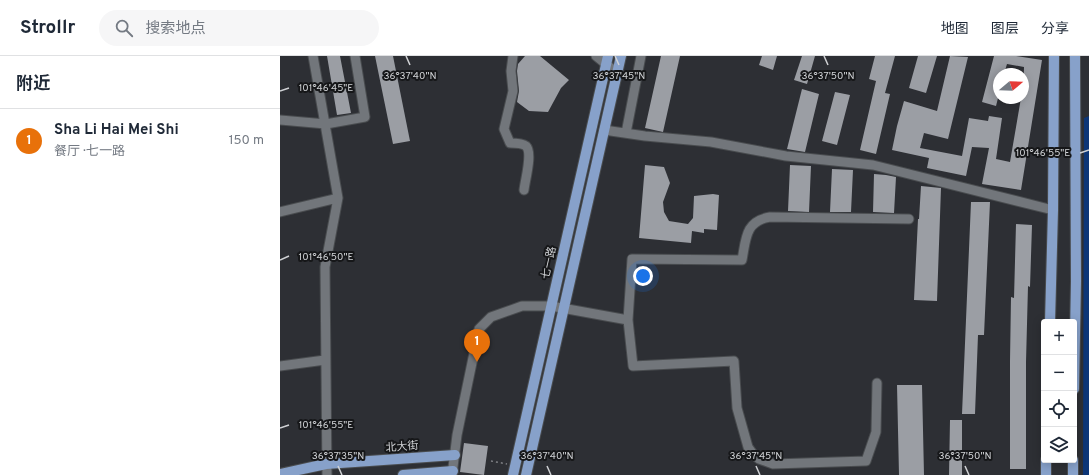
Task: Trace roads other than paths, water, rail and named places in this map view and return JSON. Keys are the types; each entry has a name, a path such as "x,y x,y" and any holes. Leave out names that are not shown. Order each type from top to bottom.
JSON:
{"main road":[{"path":"526,475 621,56"},
{"path":"1050,319 1053,210 1054,56"},
{"path":"1075,56 1076,281 1075,355"},
{"name":"七一路","path":"514,470 607,60"},
{"name":"北大街","path":"280,474 326,464 455,455"},
{"path":"1046,463 1046,475"},
{"path":"1073,463 1073,475"},
{"path":"403,475 453,473"}],"street":[{"path":"313,56 338,198 325,267 327,475"},
{"path":"280,120 326,124 365,117 355,56"},
{"path":"513,56 511,71 513,91 504,129 510,143 527,147 530,155 524,190"},
{"path":"596,56 607,60 617,73"},
{"path":"626,133 641,56"},
{"path":"604,130 711,142 786,156 873,165 1053,210"},
{"path":"280,212 338,198"},
{"path":"877,383 876,432 866,461 773,464 766,462 753,454 748,447 737,408 734,361 633,366 628,320 632,259 742,260 747,235 750,228 755,222 762,218 909,219"},
{"path":"453,473 457,436 479,329 491,318 522,306 551,306 628,320"},
{"path":"280,366 325,360"}],"place":[{"name":"Sha Li Hai Mei Shi","path":"477,362"}]}
